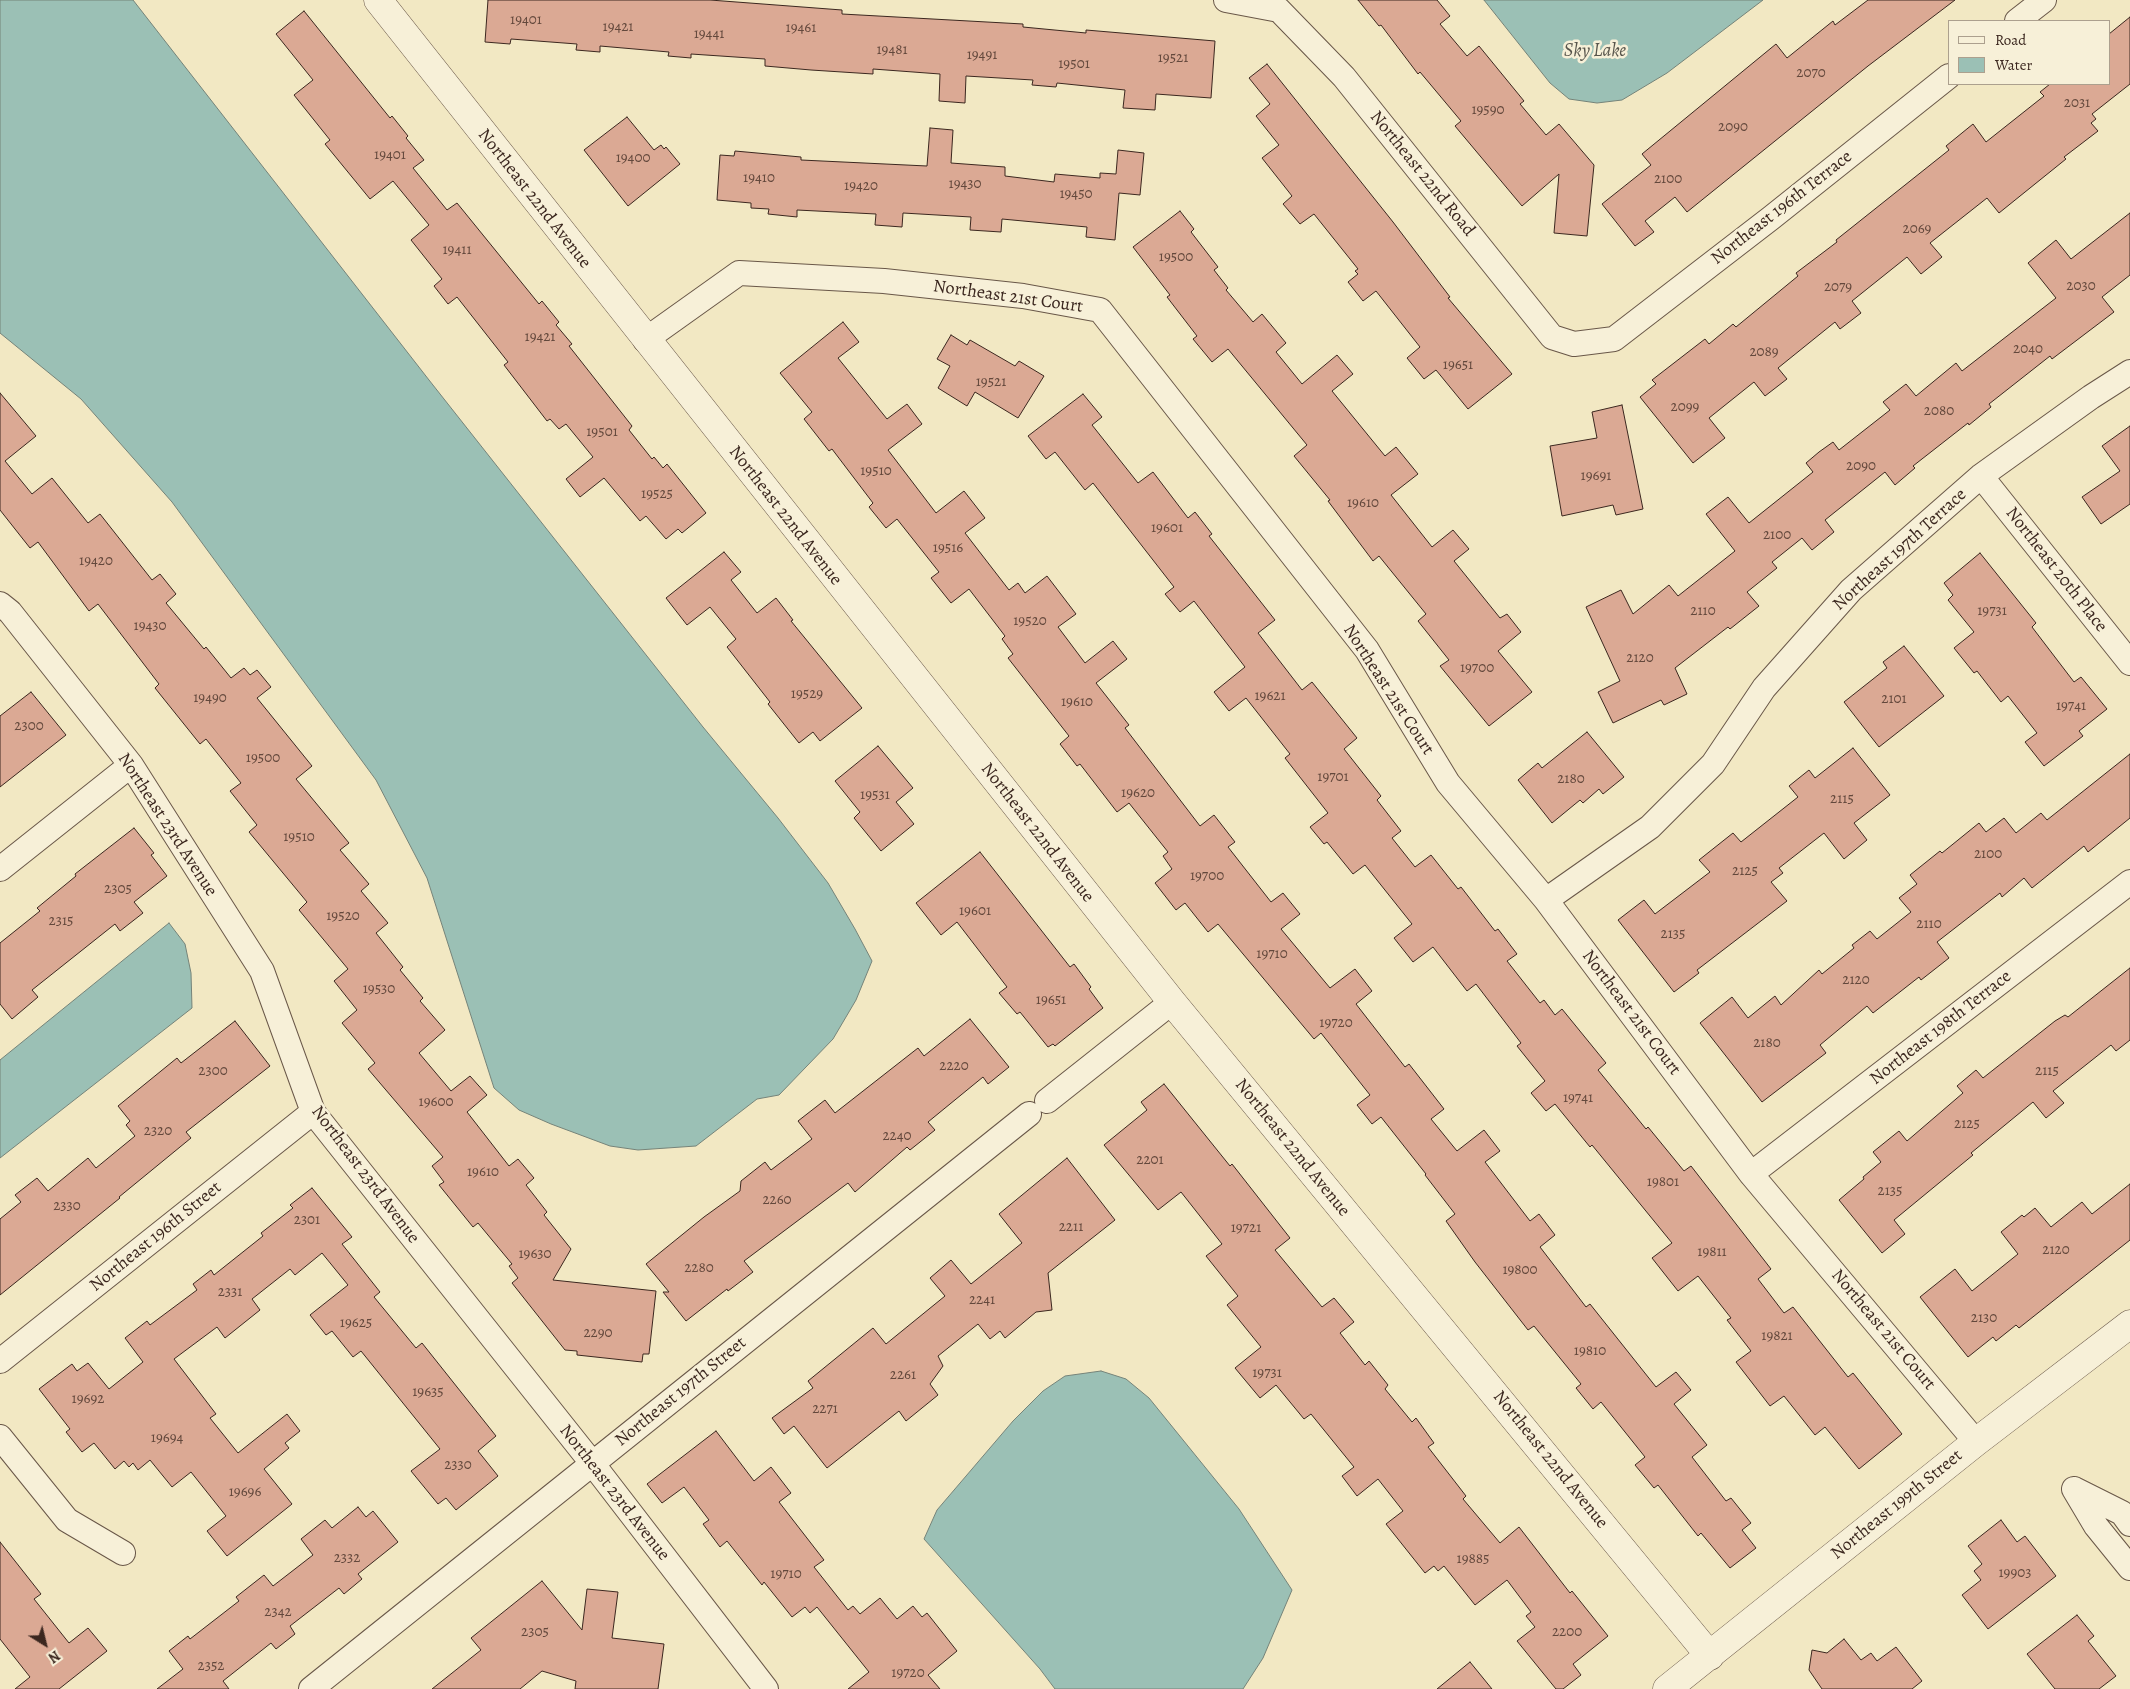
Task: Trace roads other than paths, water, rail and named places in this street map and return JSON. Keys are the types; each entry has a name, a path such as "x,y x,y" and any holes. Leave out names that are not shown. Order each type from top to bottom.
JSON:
{"street":[{"name":"Northeast 22nd Avenue","path":"378,0 645,340 1172,1002 1710,1656"},
{"name":"Northeast 22nd Road","path":"1226,0 1279,10 1344,77 1552,337 1574,344 1614,339"},
{"path":"2018,20 2044,0"},
{"name":"Northeast 196th Terrace","path":"1614,339 1771,218 1948,77"},
{"name":"Northeast 21st Court","path":"645,340 739,273 884,281 1023,296 1100,310 1367,650 1448,783 1546,900 1751,1174 1976,1442"},
{"name":"Northeast 197th Terrace","path":"1546,900 1650,827 1713,764 1764,688 1851,590 1981,476 2091,397 2130,372"},
{"name":"Northeast 20th Place","path":"1981,476 2130,663"},
{"name":"Northeast 23rd Avenue","path":"0,604 10,612 131,765 262,971 313,1112 592,1463 766,1689"},
{"path":"0,869 131,765"},
{"name":"Northeast 198th Terrace","path":"1751,1174 2130,882"},
{"name":"Northeast 197th Street","path":"311,1689 1172,1002"},
{"name":"Northeast 196th Street","path":"0,1361 313,1112"},
{"name":"Northeast 199th Street","path":"1667,1689 1976,1442 2130,1324"},
{"path":"0,1437 67,1520 123,1553"},
{"path":"2130,1524 2122,1513 2074,1489 2096,1526 2130,1568"}],"water":[{"path":"0,0 133,0 429,380 828,883 872,961 856,1000 833,1039 779,1095 757,1099 696,1146 638,1150 610,1146 551,1124 519,1110 494,1088 427,878 376,780 172,502 81,399 0,333"},
{"name":"Sky Lake","path":"1484,0 1763,0 1667,73 1622,100 1597,103 1569,99 1550,83"},
{"path":"169,923 185,944 191,973 192,1008 0,1158 0,1060"},
{"path":"1101,1371 1126,1379 1149,1398 1239,1509 1292,1590 1263,1658 1243,1689 1055,1689 1040,1669 924,1539 937,1510 1013,1421 1043,1391 1065,1376"}]}
